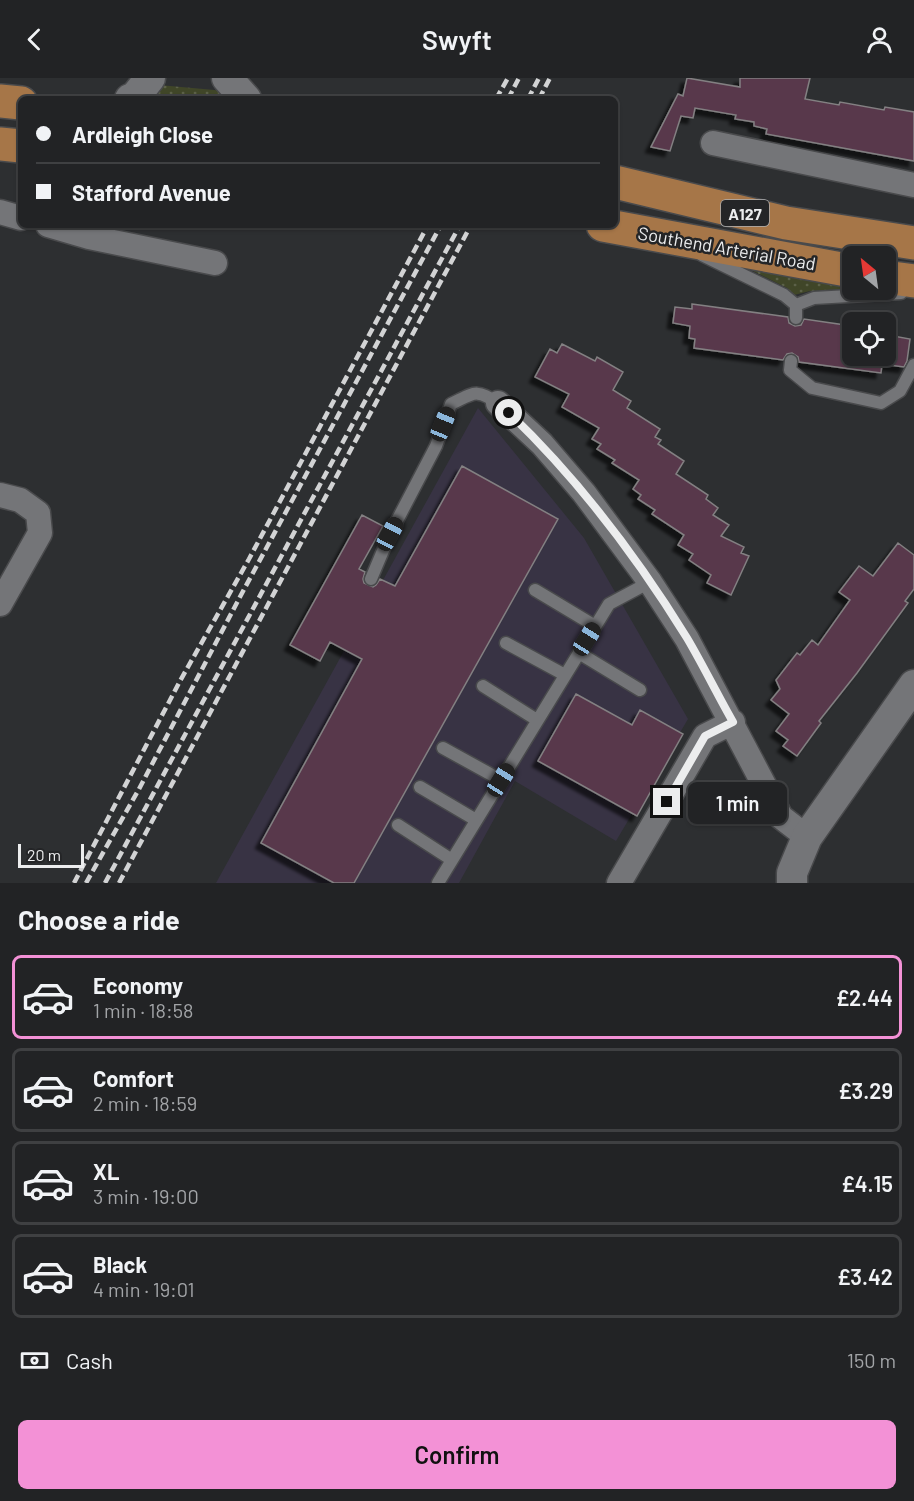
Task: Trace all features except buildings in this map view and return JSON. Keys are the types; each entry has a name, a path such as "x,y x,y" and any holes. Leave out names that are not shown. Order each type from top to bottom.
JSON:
{"highway":[{"path":"0,101 18,104"},
{"path":"0,144 18,146"},
{"name":"Southend Arterial Road","path":"618,184 786,223 914,243"},
{"name":"Southend Arterial Road","path":"618,228 842,269"},
{"path":"896,278 914,281"}],"street":[{"path":"136,96 150,78"},
{"path":"227,78 243,96"},
{"path":"713,143 914,186"},
{"path":"0,212 18,217"},
{"path":"58,228 90,237 215,263"},
{"path":"498,402 542,444 584,493 650,582 687,639 733,722 781,817 807,837"},
{"path":"0,495 20,500 38,513 40,533 0,604"},
{"path":"792,883 792,873 807,837 914,685"},
{"path":"619,883 705,736 733,722"}],"lane":[{"path":"671,237 714,262 784,296 796,305"},
{"path":"796,305 814,298 914,292"},
{"path":"796,305 796,318"},
{"path":"791,361 790,370 812,388 881,404 900,391 914,365"},
{"path":"371,579 390,534 436,446 451,404 472,393 483,393 498,402"},
{"path":"438,883 609,604 650,582"},
{"path":"535,590 595,626"},
{"path":"506,643 565,675"},
{"path":"579,653 640,690"},
{"path":"483,686 537,720"},
{"path":"443,748 501,780"},
{"path":"420,787 476,820"},
{"path":"398,825 452,860"}],"shaded area":[{"path":"478,408 584,538 688,719 616,841 515,781 459,883 216,883"}],"green space":[{"path":"159,85 225,91 230,96 151,96"},
{"path":"747,268 842,286 842,289 810,291 794,295 787,288"}],"railway":[{"path":"498,96 508,78"},
{"path":"510,96 519,78"},
{"path":"530,96 539,78"},
{"path":"541,96 550,78"},
{"path":"74,883 180,681 249,559 426,228"},
{"path":"86,883 139,789 439,228"},
{"path":"105,883 458,228"},
{"path":"119,883 469,228"}],"route":[{"path":"509,413 542,444 584,493 650,582 687,639 733,722 705,736 667,802"}]}
